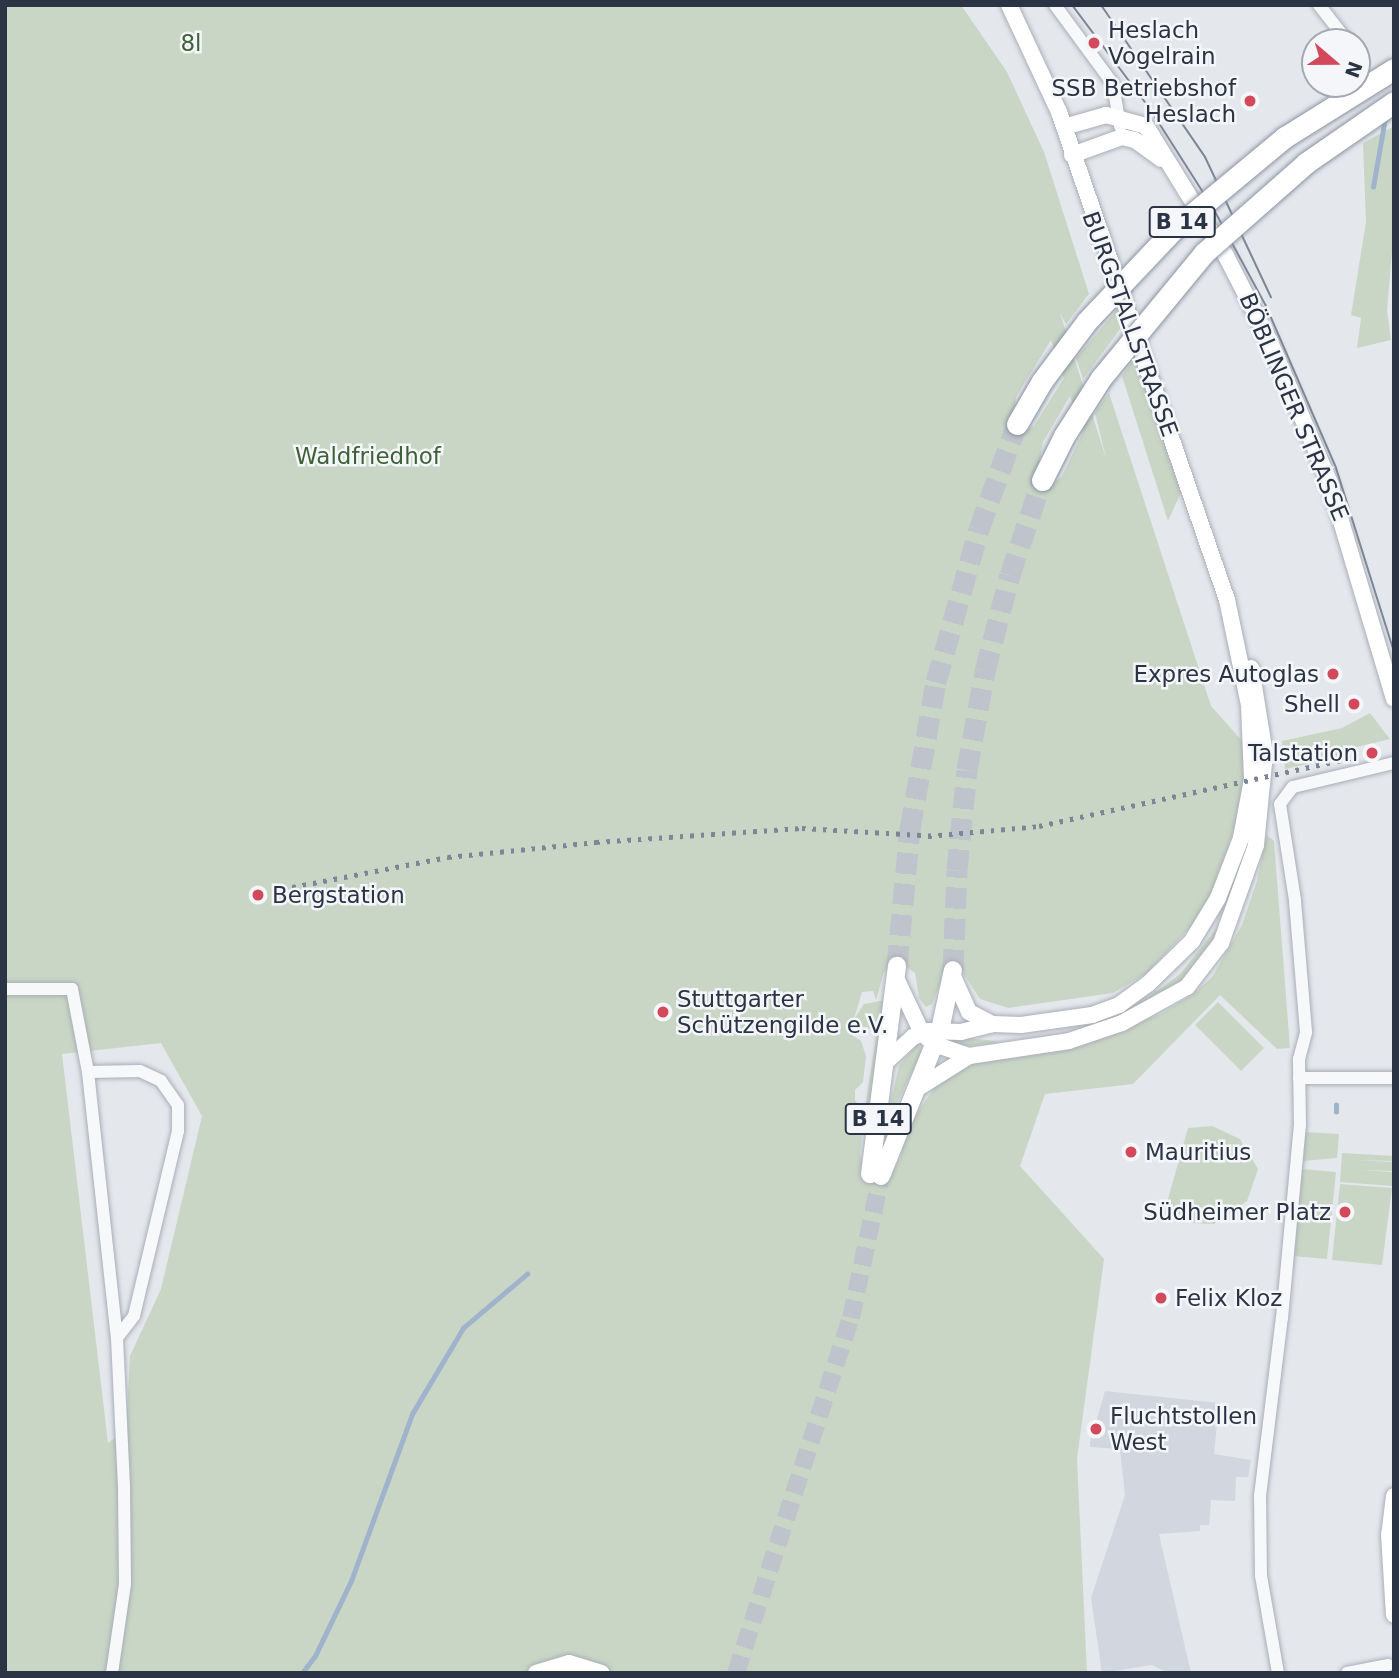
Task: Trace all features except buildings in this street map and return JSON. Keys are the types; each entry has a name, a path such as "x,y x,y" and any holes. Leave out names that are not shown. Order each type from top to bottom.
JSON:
{"highway":[{"name":"B 14","path":"1017,424 1042,381 1087,321 1174,229 1285,137 1394,68"},
{"name":"B 14","path":"1042,480 1063,436 1107,369 1204,253 1306,163 1394,102"}],"main road":[{"name":"BURGSTALLSTRASSE","path":"932,1036 969,1056 1040,1047 1122,1023 1187,986 1216,951 1249,874 1261,816 1264,732 1251,669 1240,647 1064,127 1009,5"},
{"path":"1064,127 1119,116"},
{"name":"BÖBLINGER STRASSE","path":"1119,116 1146,126 1248,296 1308,428 1353,555 1394,699"},
{"path":"1072,155 1122,136"},
{"name":"BÖBLINGER STRASSE","path":"1122,136 1144,145 1173,170"},
{"name":"BURGSTALLSTRASSE","path":"932,1036 993,1024 1076,1017 1119,1004 1170,966 1201,928 1231,870 1250,794 1252,732 1240,647"},
{"path":"885,1063 932,1036 897,972"},
{"name":"B 14","path":"897,972 885,1063 876,1175 913,1092 953,973"},
{"path":"953,973 969,1012 993,1024"},
{"path":"913,1092 969,1056"},
{"path":"1394,1496 1389,1544 1394,1615"},
{"path":"536,1673 569,1664 602,1673"}],"street":[{"path":"1055,5 1113,84 1122,136"},
{"path":"1319,5 1337,28"},
{"path":"1279,1673 1261,1576 1259,1529 1300,1125 1299,1078 1306,1032 1295,900 1280,804 1286,790 1394,763"},
{"path":"5,989 72,989 88,1072 117,1338 126,1543 112,1673"},
{"path":"88,1072 141,1071 161,1081 178,1105 178,1131 134,1316 117,1338"},
{"path":"1299,1078 1394,1078"},
{"path":"1347,1673 1388,1665"}],"shaded area":[{"path":"1105,1391 1219,1403 1214,1454 1251,1460 1248,1477 1236,1477 1235,1501 1211,1500 1209,1525 1200,1525 1200,1531 1159,1534 1191,1673 1168,1673 1152,1665 1102,1673 1091,1598 1125,1495 1120,1449 1090,1447"}],"green space":[{"path":"5,5 961,5 1007,72 1044,152 1089,294 1066,324 1060,313 1106,458 1095,413 1109,393 1211,706 1244,743 1244,801 1207,909 1147,973 1113,993 1008,1008 980,999 962,971 946,970 932,1004 926,1007 919,998 915,973 902,964 884,972 876,1000 873,991 862,992 854,1019 864,1004 886,1000 870,1128 863,1128 860,1154 865,1176 888,1179 901,1157 904,1133 938,1082 971,1063 1069,1046 1161,1014 1192,995 1212,977 1242,925 1257,881 1266,835 1274,841 1290,1048 1277,1049 1220,995 1133,1084 1045,1094 1020,1166 1104,1259 1077,1459 1087,1673 5,1673","holes":["1051,340 1064,378 1034,426 1025,431 1014,420 1016,397","1070,396 1083,432 1062,476 1049,488 1042,485 1038,468 1043,442","852,1023 870,1029 876,1039 864,1113 855,1100 855,1090 863,1082 866,1056 861,1041 852,1035","161,1043 202,1116 161,1289 130,1356 126,1430 108,1443 62,1054"]},
{"path":"1394,126 1394,229 1387,310 1391,340 1357,348 1361,318 1351,315 1366,222 1363,143"},
{"path":"1117,310 1123,325 1083,379 1076,358"},
{"path":"1134,359 1182,490 1168,521 1122,376"},
{"path":"1370,713 1390,739 1348,749 1348,755 1285,769 1282,741 1342,728"},
{"path":"1249,830 1255,832 1225,929 1184,980 1134,1008 1180,974 1218,926 1231,903"},
{"path":"1218,1002 1264,1048 1241,1071 1195,1025"},
{"path":"951,1036 996,1043 963,1046 949,1042"},
{"path":"917,1044 922,1051 894,1109 889,1109 899,1066"},
{"path":"1212,1126 1240,1139 1258,1169 1247,1201 1214,1224 1192,1223 1166,1206 1188,1128"},
{"path":"1304,1132 1339,1134 1337,1158 1302,1161"},
{"path":"1342,1153 1394,1156 1394,1161 1357,1160 1394,1162 1393,1171 1361,1170 1393,1172 1392,1186 1340,1182"},
{"path":"1301,1169 1336,1172 1327,1259 1293,1256"},
{"path":"1340,1184 1392,1188 1382,1265 1332,1260"}],"waterway":[{"path":"1373,187 1385,118"},
{"path":"1336,1105 1336,1112"},
{"path":"302,1673 315,1656 351,1581 412,1414 463,1328 527,1274"}],"tunnel":[{"path":"897,966 910,829 936,682 979,529 1017,424"},
{"path":"953,970 957,870 967,770 985,671 1010,575 1042,480"},
{"path":"736,1673 851,1318 881,1176"}],"tram line":[{"path":"1072,5 1150,109 1213,208 1266,306 1336,468 1394,652"},
{"path":"1101,5 1205,157 1271,297"}],"railway":[{"path":"928,836 1039,826 1351,758"},
{"path":"282,889 448,857 596,842 802,828 938,836"}],"place":[{"name":"Heslach Vogelrain","path":"1094,43"},
{"name":"SSB Betriebshof Heslach","path":"1250,101"},
{"name":"Expres Autoglas","path":"1333,674"},
{"name":"Shell","path":"1354,704"},
{"name":"Talstation","path":"1372,753"},
{"name":"Bergstation","path":"258,895"},
{"name":"Stuttgarter Schützengilde e.V.","path":"663,1012"},
{"name":"Mauritius","path":"1131,1152"},
{"name":"Südheimer Platz","path":"1345,1212"},
{"name":"Felix Kloz","path":"1161,1298"},
{"name":"Fluchtstollen West","path":"1096,1429"}],"park label":[{"name":"8l","path":"191,43"},
{"name":"Waldfriedhof","path":"368,456"}]}
